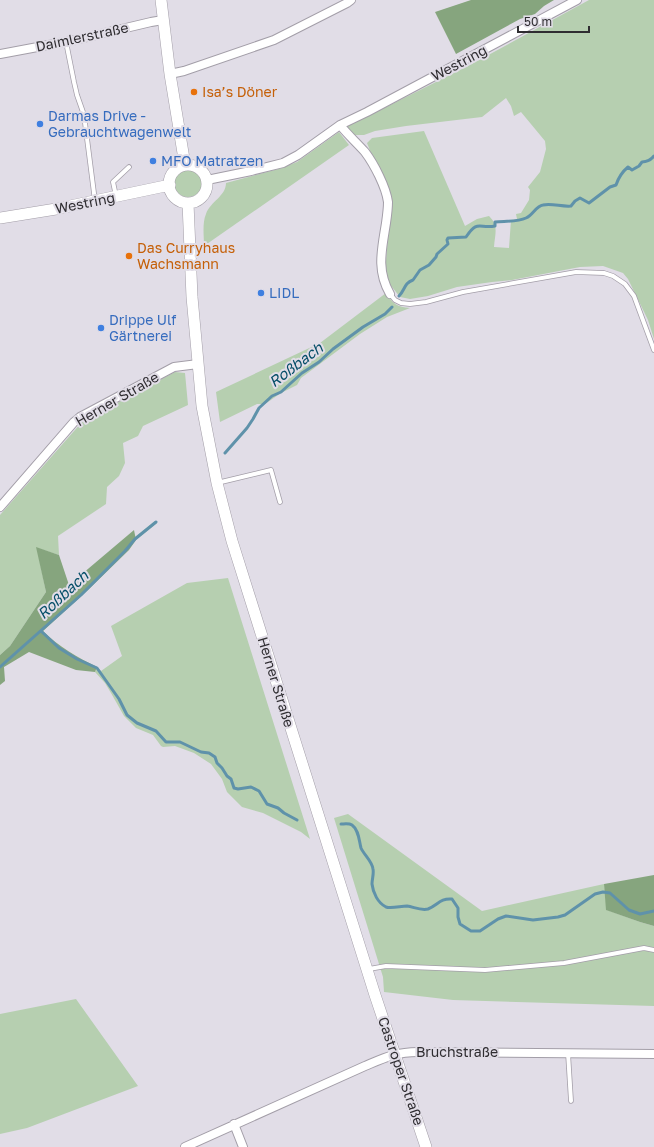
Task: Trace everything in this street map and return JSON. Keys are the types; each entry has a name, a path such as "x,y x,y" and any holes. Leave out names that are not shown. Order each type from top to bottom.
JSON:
{"main road":[{"path":"161,0 170,74 185,165"},
{"path":"185,165 193,165 198,167 203,171 207,180 206,190 202,196 196,201 188,203 182,202 173,195 170,185 170,179 174,171 185,165"},
{"name":"Westring","path":"0,218 56,209 170,185"},
{"name":"Herner Straße","path":"188,203 192,297 198,364 205,424 217,483 239,562 375,995"},
{"name":"Castroper Straße","path":"375,995 426,1147"}],"street":[{"path":"170,74 274,40 351,0"},
{"name":"Westring","path":"207,180 283,163 298,155 340,125 577,0"},
{"name":"Daimlerstraße","path":"0,54 66,42 163,20"},
{"path":"340,125 366,154 381,179 386,193 388,211 381,257 381,268 384,282 390,294"},
{"name":"Herner Straße","path":"0,507 80,417 174,367 198,364"},
{"name":"Bruchstraße","path":"185,1147 364,1066 395,1054 418,1052 654,1054"},
{"path":"234,1124 243,1147"}],"lane":[{"path":"66,42 74,82 84,115 95,201"},
{"path":"116,197 113,182 129,167"},
{"path":"390,294 395,300 401,303 410,304 426,302 463,292 576,272 604,273 613,276 625,284 634,296 654,350"},
{"path":"217,483 271,470 280,502"},
{"path":"367,970 386,966 486,970 564,963 644,948 654,950"},
{"path":"568,1053 571,1101"}],"green space":[{"path":"471,0 554,0 535,14 520,19 456,54 435,12"},
{"path":"589,0 654,0 654,339 648,320 628,279 623,273 603,266 580,267 512,280 457,287 428,296 410,299 400,297 388,282 385,273 392,211 391,195 387,183 373,158 367,143 372,138 424,131 465,226 477,219 489,216 495,227 494,247 509,248 511,220 517,219 516,214 521,213 529,200 530,190 528,187 540,172 546,149 545,141 521,112 514,116 511,106 506,98 482,117 406,126 375,131 364,135 352,135 346,127 470,65"},
{"path":"339,132 349,145 204,246 204,225 206,214 223,192 226,183 282,168 297,162"},
{"path":"188,169 198,173 202,183 198,193 188,197 178,193 174,183 178,173"},
{"path":"386,293 396,304 402,307 410,308 387,317 360,334 301,378 297,385 281,393 265,404 257,404 220,422 216,392 320,343"},
{"path":"175,372 185,373 188,405 143,426 138,436 123,443 125,463 119,476 107,487 106,504 58,536 59,555 37,548 46,592 10,646 0,655 0,515 82,422"},
{"path":"155,521 157,523 136,540 135,537"},
{"path":"134,530 136,540 129,550 43,631 68,651 97,667 95,672 76,670 29,652 4,667 5,681 0,685 0,655 10,646 46,592 36,547 59,555 69,585"},
{"path":"228,578 310,839 301,832 263,813 242,807 227,792 222,779 211,764 194,753 175,746 163,747 153,735 136,728 124,716 105,683 95,672 97,667 101,671 122,656 111,626 187,583"},
{"path":"348,814 482,911 604,884 607,910 654,926 654,1006 453,1000 384,992 383,977 334,818"},
{"path":"654,875 654,926 606,910 604,884"},
{"path":"76,999 138,1086 27,1128 0,1134 0,1014"}],"waterway":[{"name":"Roßbach","path":"399,296 406,285 413,280 420,270 429,265 437,254 448,244 448,238 466,237 476,226 490,227 495,226 495,222 515,221 528,217 538,207 543,205 550,204 571,206 580,198 589,203 610,187 616,185 620,176 628,167 632,170 639,166 642,162 652,159 654,156"},
{"name":"Roßbach","path":"225,453 247,428 259,408 272,396 281,392 302,373 319,362 333,349 363,327 385,314 392,307"},
{"name":"Roßbach","path":"0,667 81,595 135,539 156,522"},
{"path":"41,631 59,648 77,659 97,668 119,699 127,715 137,723 156,731 166,742 180,742 201,752 209,753 215,757 217,763 231,779 234,788 238,789 251,787 259,791 267,804 278,808 297,820"},
{"path":"341,824 351,824 356,830 361,848 372,866 373,891 378,900 388,908 407,906 428,909 442,901 452,899 458,908 460,924 471,931 480,931 498,919 506,916 533,920 565,915 595,894 603,892 610,893 629,910 640,914 654,911"}],"place":[{"name":"Isa’s Döner","path":"194,92"},
{"name":"Darmas Drive - Gebrauchtwagenwelt","path":"40,124"},
{"name":"MFO Matratzen","path":"153,161"},
{"name":"Das Curryhaus Wachsmann","path":"129,256"},
{"name":"LIDL","path":"261,293"},
{"name":"Drippe Ulf Gärtnerei","path":"101,328"}]}
